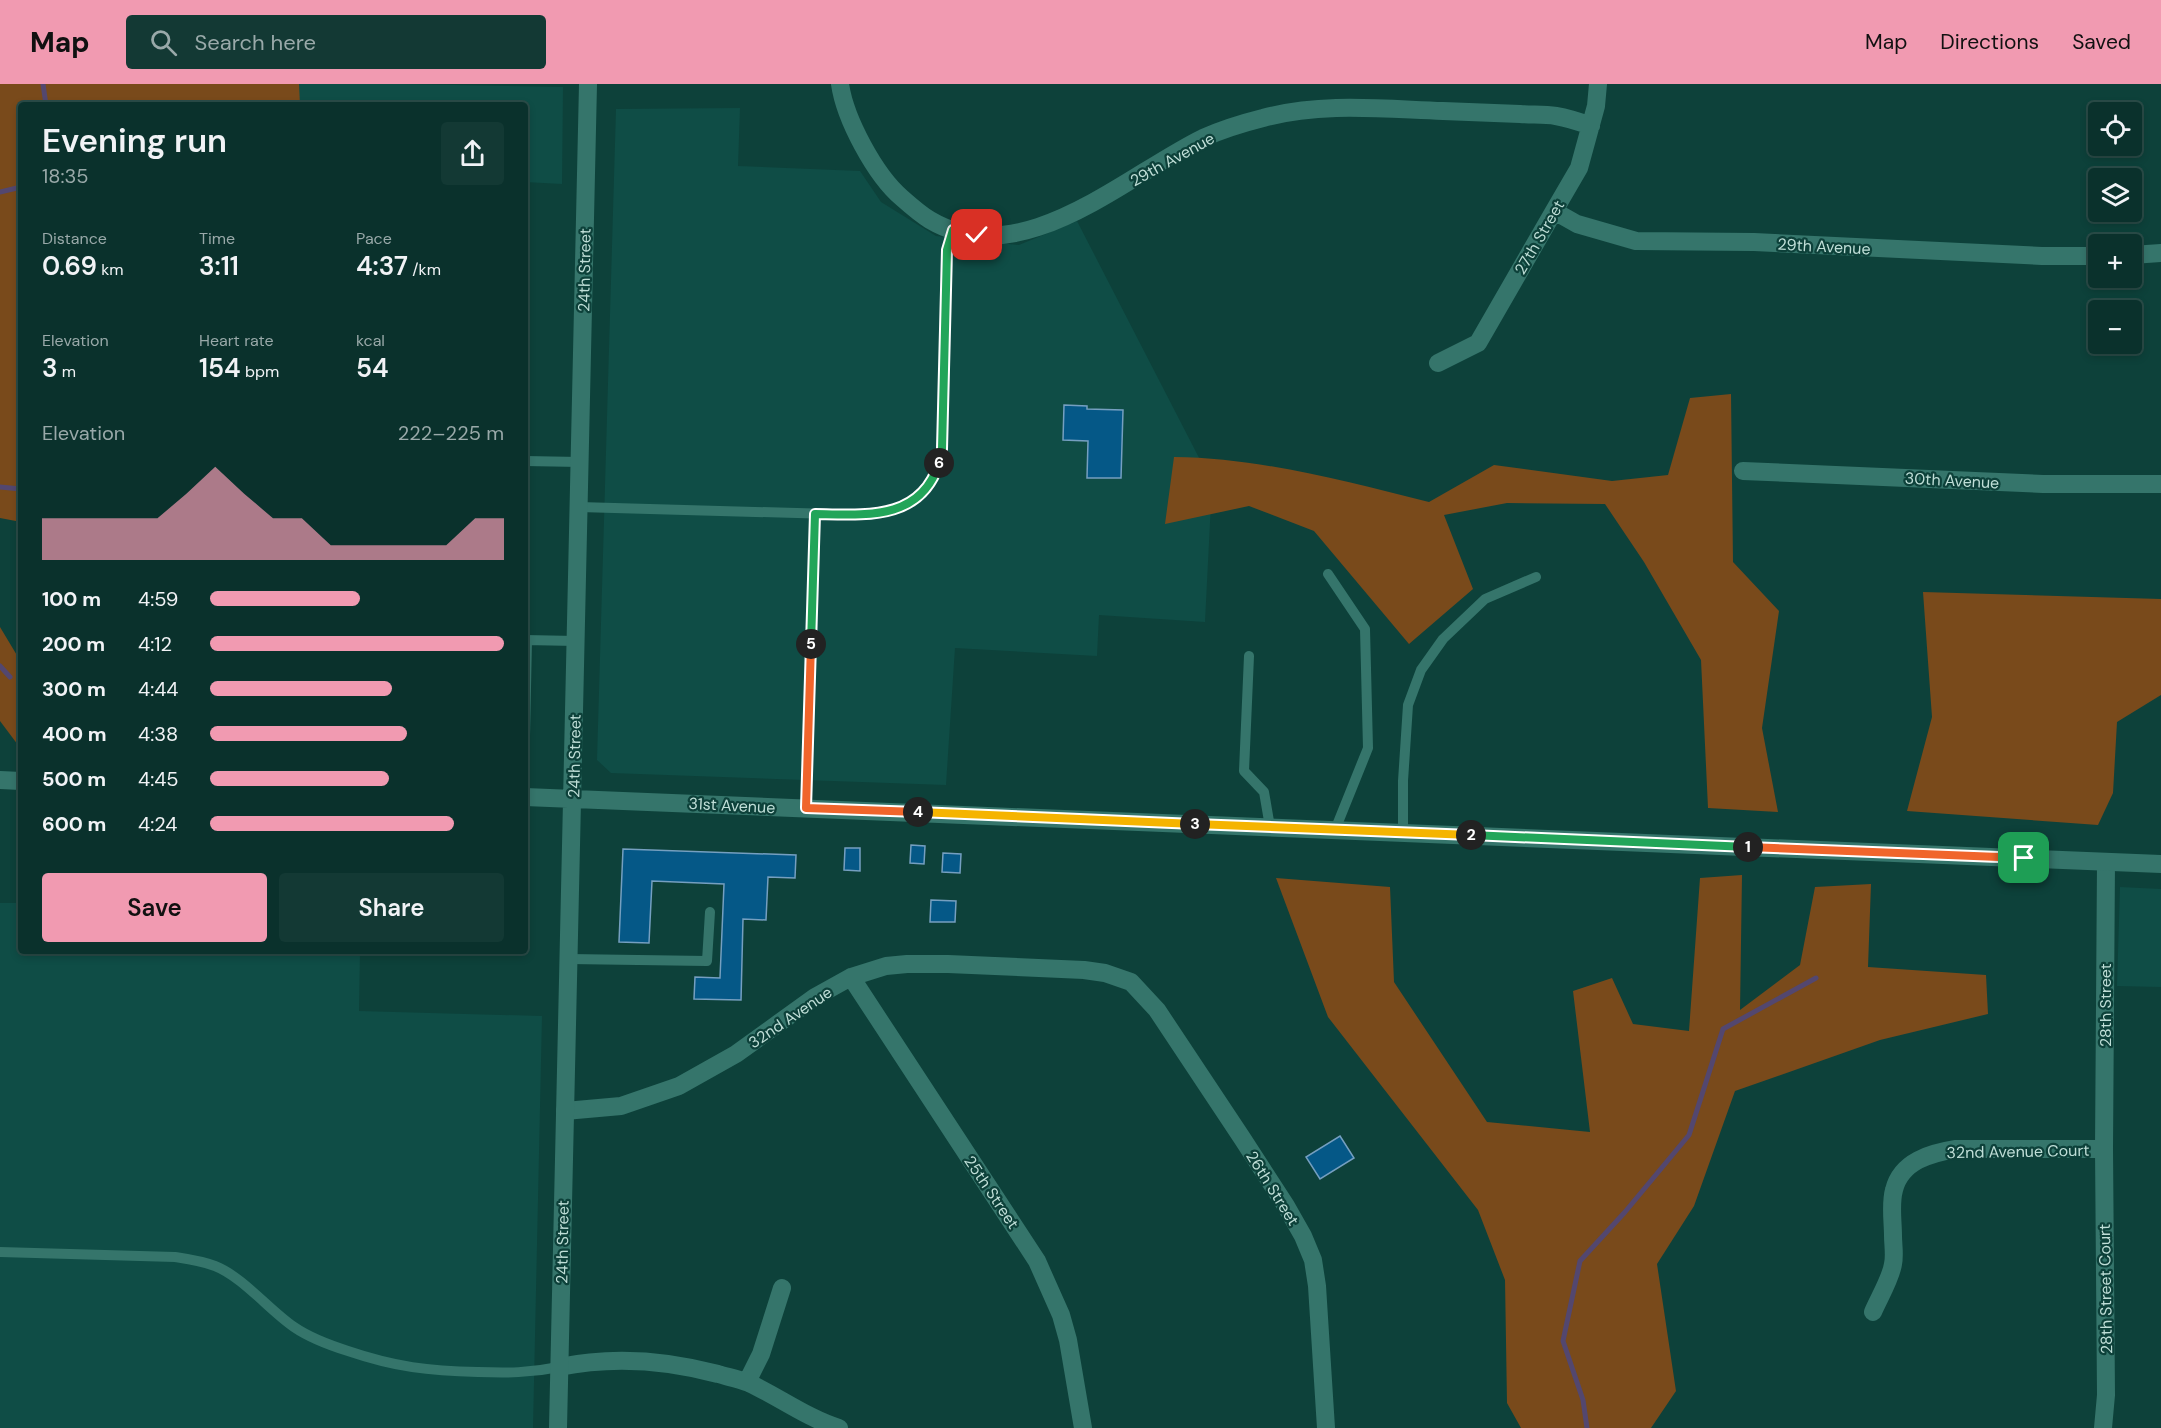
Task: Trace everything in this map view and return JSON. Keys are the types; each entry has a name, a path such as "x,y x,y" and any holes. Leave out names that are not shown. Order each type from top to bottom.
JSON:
{"street":[{"name":"24th Street","path":"558,1428 588,84"},
{"name":"29th Avenue","path":"840,84 850,116 864,147 880,174 896,193 931,221 953,230 977,235 1014,235 1051,224 1112,192 1205,137 1264,117 1328,108 1371,108 1557,116 1591,126"},
{"name":"27th Street","path":"1438,363 1478,343 1579,168 1596,106 1598,84"},
{"name":"29th Avenue","path":"1554,211 1586,227 1636,241 1754,242 1996,254 2088,256"},
{"path":"2142,254 2161,253"},
{"name":"30th Avenue","path":"1743,471 2043,484 2161,484"},
{"path":"0,780 18,781"},
{"name":"31st Avenue","path":"528,796 2161,864"},
{"name":"28th Street","path":"2104,1149 2106,862"},
{"name":"32nd Avenue","path":"565,1111 621,1106 679,1086 736,1054 815,997 851,977 886,966 948,964 1084,970 1106,973 1131,982"},
{"name":"25th Street","path":"851,977 1036,1261 1050,1288 1068,1340 1083,1428"},
{"name":"26th Street","path":"1131,982 1156,1010 1267,1177 1303,1236 1313,1260 1317,1286 1326,1428"},
{"name":"32nd Avenue Court","path":"1873,1312 1893,1265 1892,1202 1894,1189 1900,1177 1909,1167 1936,1152 1956,1149 2104,1149"},
{"name":"28th Street Court","path":"2103,1428 2106,1395 2104,1149"},
{"path":"747,1382 761,1354 782,1288"},
{"path":"559,1368 585,1362 616,1360 692,1367 747,1382 839,1428"}],"lane":[{"path":"579,507 867,515 900,508 920,495 939,465 942,449 947,250 953,230"},
{"path":"528,460 580,462"},
{"path":"806,808 815,514"},
{"path":"1328,574 1365,629 1368,748 1335,830"},
{"path":"1403,832 1403,781 1408,705 1421,670 1443,639 1485,599 1536,577"},
{"path":"528,640 576,641"},
{"path":"1249,656 1244,771 1264,792 1270,827"},
{"path":"569,959 707,961 710,912"},
{"path":"0,1252 192,1259 216,1266 244,1285 294,1327 323,1343 380,1363 439,1371 530,1373 559,1368"}],"shaded area":[{"path":"0,84 400,84 563,87 562,184 528,182 528,102 18,102"},
{"path":"0,84 299,84 300,102 18,102 18,521 0,518"},
{"path":"740,108 738,166 860,171 881,202 936,236 1019,245 1077,221 1212,483 1205,622 1099,615 1097,656 955,648 946,785 611,773 597,760 616,109"},
{"path":"1731,394 1733,562 1779,611 1762,728 1778,812 1708,808 1701,660 1644,562 1605,504 1507,503 1444,515 1473,589 1409,644 1314,531 1249,506 1165,524 1174,457 1206,458 1271,466 1429,502 1494,465 1612,481 1668,475 1690,398"},
{"path":"1923,592 2161,599 2161,695 2117,722 2113,793 2098,825 1907,811 1932,717"},
{"path":"0,627 18,657 18,745 0,721"},
{"path":"1742,875 1740,1010 1800,965 1815,887 1871,884 1868,967 1986,975 1988,1014 1880,1040 1735,1091 1694,1206 1657,1264 1676,1391 1651,1428 1521,1428 1507,1403 1505,1280 1478,1210 1328,1017 1276,878 1390,887 1394,982 1487,1122 1590,1132 1573,991 1612,978 1633,1024 1689,1031 1700,878"},
{"path":"2120,887 2161,889 2161,987 2117,986"},
{"path":"0,903 18,903 18,954 360,954 359,1011 542,1016 533,1428 0,1428"}],"building":[{"path":"1064,405 1087,406 1087,409 1123,410 1121,478 1087,478 1088,441 1063,440"},
{"path":"911,845 925,846 924,864 910,863"},
{"path":"845,848 860,848 860,871 844,870"},
{"path":"623,849 796,855 795,878 768,877 766,920 743,919 741,1000 694,999 695,977 720,978 724,884 652,881 649,943 619,942"},
{"path":"943,853 961,854 960,873 942,872"},
{"path":"931,900 956,901 955,922 930,922"},
{"path":"1340,1136 1354,1158 1320,1179 1306,1157"}],"waterway":[{"path":"43,84 46,102"},
{"path":"0,192 18,188"},
{"path":"0,487 18,489"},
{"path":"0,666 10,677"},
{"path":"1587,1428 1583,1400 1563,1341 1580,1261 1625,1212 1689,1135 1723,1029 1816,978"}],"route":[{"path":"977,235 953,230 947,250 942,449 939,465 934,475 920,495 900,508 867,515 815,514 806,808 2024,858"}]}
